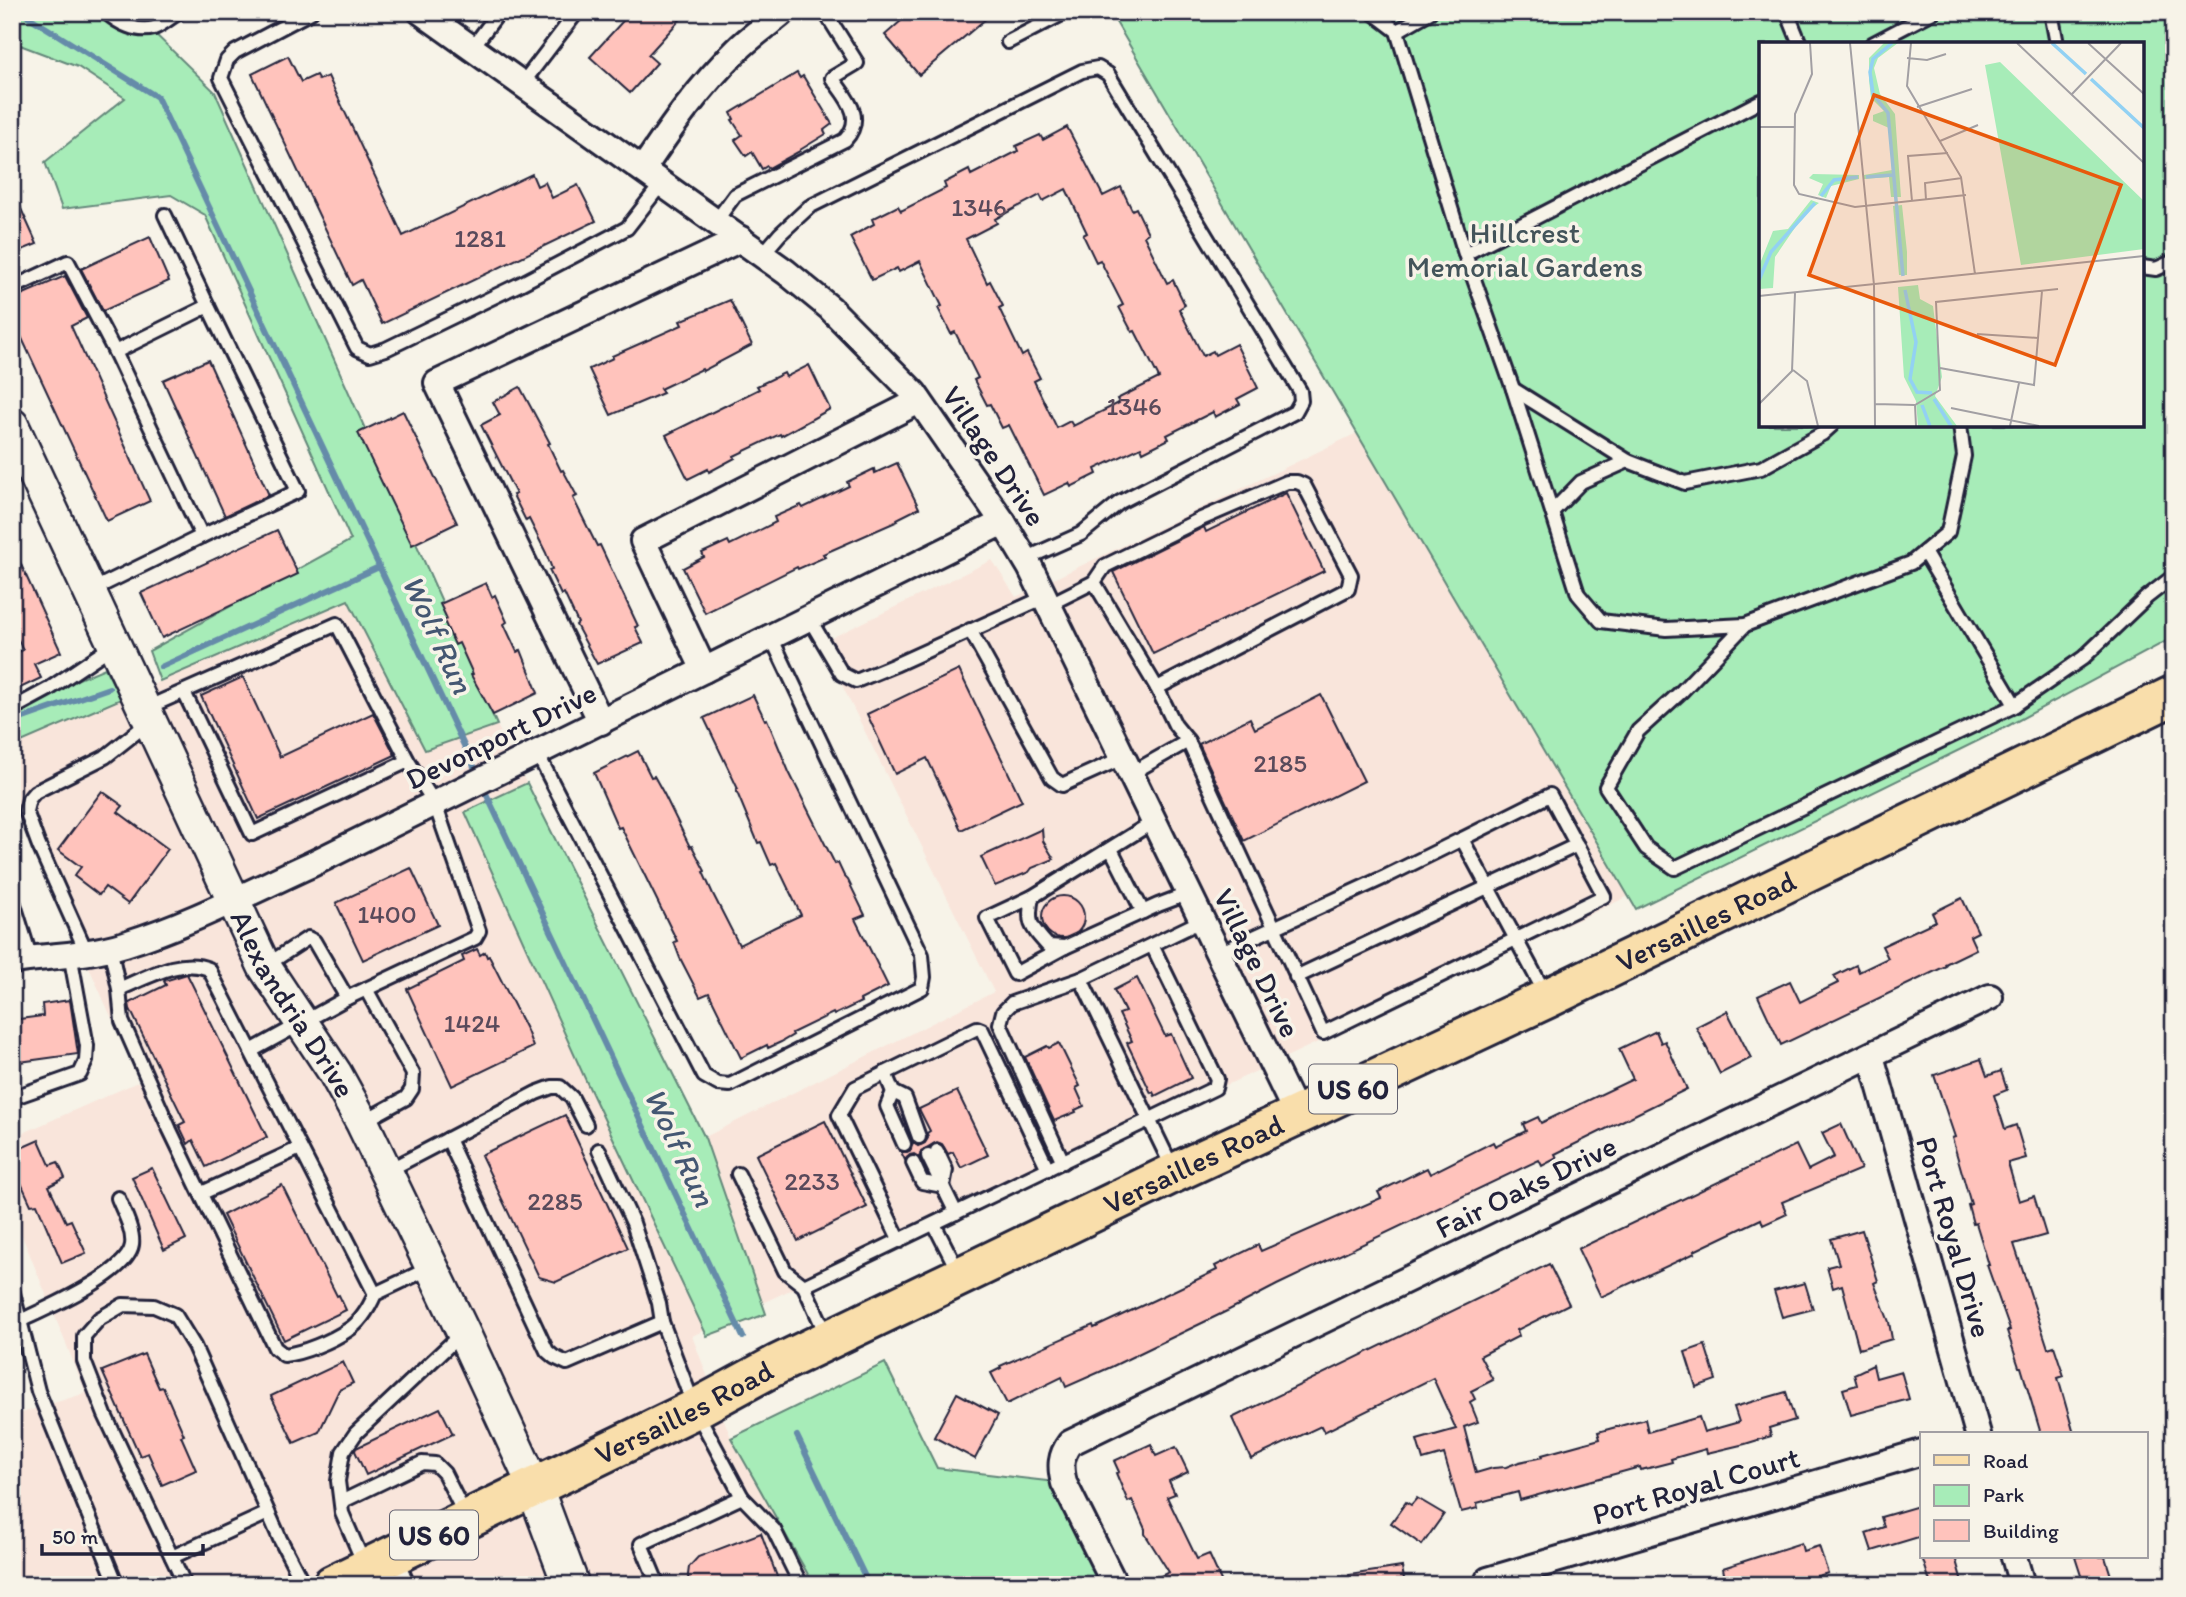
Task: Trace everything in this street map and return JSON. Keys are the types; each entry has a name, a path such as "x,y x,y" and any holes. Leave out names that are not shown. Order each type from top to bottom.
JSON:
{"main road":[{"name":"Versailles Road","path":"354,1578 467,1519 695,1409 745,1381 1174,1172 1548,998 2174,695"},
{"name":"Alexandria Drive","path":"534,1486 571,1585"}],"street":[{"name":"Village Drive","path":"421,12 741,239 830,308 919,401 1003,522 1025,559 1297,1115"},
{"path":"653,176 675,122 708,80 739,48 780,13"},
{"path":"601,722 437,383 741,239"},
{"path":"704,670 643,541 919,401"},
{"name":"Alexandria Drive","path":"12,425 264,966 335,1073 362,1122 534,1486"},
{"name":"Devonport Drive","path":"22,960 89,951 167,929 233,900 435,804 1003,522"},
{"name":"Fair Oaks Drive","path":"1115,1585 1062,1474 1063,1452 1070,1443 1990,997"},
{"name":"Port Royal Drive","path":"1871,1056 1977,1432"},
{"name":"Port Royal Court","path":"1488,1580 1920,1453"},
{"path":"2014,1558 2022,1585"}],"lane":[{"path":"106,12 113,19 132,28 154,28 179,12"},
{"path":"311,12 235,52 227,60 221,78 357,348 370,354 386,349 627,228 653,176"},
{"path":"472,48 499,12"},
{"path":"522,83 577,12"},
{"path":"716,221 735,195 845,140 852,132 855,117 851,106 832,78 857,63 825,12"},
{"path":"1008,42 1066,12"},
{"path":"1372,12 1397,31 1465,254 1513,389 1578,594 1601,621 1666,629 1745,625 1911,563 1948,532 1964,456 1960,427"},
{"path":"1397,31 1430,12"},
{"path":"1787,12 1799,42"},
{"path":"1876,42 1933,12"},
{"path":"2051,12 2057,42"},
{"path":"762,255 809,207 1082,71 1098,68 1108,74 1300,391 1301,401 1295,412 1120,502 1081,534 1025,559"},
{"path":"1465,254 1759,102"},
{"path":"89,591 298,491 165,215"},
{"path":"2144,267 2156,269 2174,261"},
{"path":"12,288 68,262 115,352 202,536"},
{"path":"115,352 208,306"},
{"path":"1513,389 1628,461 1685,483 1761,468 1830,427"},
{"path":"1552,512 1581,482 1628,461"},
{"path":"809,618 842,674 856,681 970,630 1094,582 1105,566 1201,519 1287,482 1304,485 1351,575 1348,589 1157,688"},
{"path":"1924,552 2015,705"},
{"path":"1745,625 1682,691 1637,731 1606,787 1646,848 1675,868 2015,705 2083,658 2147,597 2174,576"},
{"path":"1094,582 1157,688 1175,725 1188,741 1274,928 1296,977 1323,1033 1604,896 1550,795 1462,839 1274,928 1217,954"},
{"path":"251,1051 347,998 475,938 479,932 435,804 408,761 337,624 184,692 147,715 106,757 35,792 29,799 26,811 39,846 89,951 119,989 122,1021 170,1130 275,1348 285,1355 299,1353 349,1330 369,1309 375,1294 432,1267"},
{"path":"970,630 1052,778 1062,785 1126,766 1188,741"},
{"path":"537,753 704,1076 718,1084 730,1085 922,988 924,977 922,955 771,637"},
{"path":"12,709 49,690 114,645"},
{"path":"184,692 252,834 408,761"},
{"path":"1153,822 1032,897 987,918 1014,974 1065,947 1187,894"},
{"path":"1462,839 1548,998"},
{"path":"1296,977 1577,845"},
{"path":"1111,849 1143,912"},
{"path":"1032,897 1028,918 1037,933 1048,946 1065,947"},
{"path":"12,898 22,960"},
{"path":"1063,1162 1000,1024 1003,1012 1012,1003 1081,979 1201,921"},
{"path":"264,966 299,943 308,939 314,941 347,998"},
{"path":"804,1286 1215,1088 1217,1079 1152,945"},
{"path":"12,1098 80,1074 86,1061 89,951"},
{"path":"119,989 181,965 198,964 209,969 375,1294"},
{"path":"1081,979 1174,1172"},
{"path":"362,1122 406,1098 412,1088 413,1074 366,989"},
{"path":"900,1241 839,1115 855,1088 884,1073 977,1028 982,1030 1048,1169"},
{"path":"884,1073 923,1135"},
{"path":"387,1171 552,1087 560,1087 572,1098 586,1125"},
{"path":"899,1095 887,1107 904,1144"},
{"path":"448,1139 547,1351 554,1357 567,1363 662,1322"},
{"path":"202,1193 300,1148"},
{"path":"599,1150 633,1223 659,1303 662,1322 695,1409 742,1497 774,1530 802,1585"},
{"path":"933,1153 946,1170 943,1186 956,1213"},
{"path":"913,1163 922,1182 943,1186"},
{"path":"738,1174 785,1271 804,1286 828,1340"},
{"path":"20,1321 85,1288 109,1273 127,1257 132,1245 130,1231 118,1198"},
{"path":"934,1224 961,1276"},
{"path":"13,1293 38,1391 117,1585"},
{"path":"185,1585 105,1415 84,1361 84,1336 99,1319 123,1305 153,1306 175,1315 194,1346 268,1513 354,1578"},
{"path":"354,1578 338,1481 343,1452 356,1433 463,1332"},
{"path":"341,1502 422,1463 435,1464 444,1473 467,1519"},
{"path":"658,1585 641,1544 742,1497"},
{"path":"172,1557 268,1513"}],"shaded area":[{"path":"1357,433 1629,896 692,1336 731,1438 814,1585 12,1585 12,1416 86,1393 12,1211 12,1138 140,1081 12,796 12,746 348,600 425,750 497,725 705,1137 994,992 821,643 992,560 1016,597"}],"green space":[{"path":"12,12 121,12 144,23 215,92 497,725 425,750 348,600 160,681 149,651 351,540 205,215 171,195 62,209 45,162 125,98 78,67 12,42"},
{"name":"Hillcrest Memorial Gardens","path":"1110,12 2174,12 2174,637 2006,727 1636,909"},
{"path":"105,668 121,699 12,746 12,707"},
{"path":"527,783 705,1138 766,1314 707,1336 587,1083 465,812"},
{"path":"885,1363 937,1468 1064,1483 1115,1585 814,1585 731,1438"}],"building":[{"path":"631,12 687,12 648,55 657,63 630,93 590,57"},
{"path":"911,12 994,12 919,75 885,35"},
{"path":"288,56 301,82 316,75 319,80 328,76 403,236 532,174 537,186 545,182 552,198 578,185 596,221 382,324 361,280 352,285 252,74"},
{"path":"797,73 800,78 803,76 832,124 824,130 826,134 800,151 762,169 752,152 746,156 735,140 742,135 732,120 734,119 731,113"},
{"path":"1067,127 1103,196 1121,187 1132,210 1136,208 1148,233 1144,236 1167,283 1173,280 1185,305 1179,309 1203,356 1213,351 1215,355 1236,344 1258,388 1237,399 1240,404 1215,417 1213,412 1167,435 1169,439 1143,452 1141,447 1095,469 1097,474 1071,487 1069,483 1044,495 1009,425 1002,428 990,404 987,405 974,380 978,378 955,332 951,334 938,308 942,306 920,261 899,272 897,268 872,280 850,237 874,224 872,219 898,206 901,211 946,188 944,183 969,170 971,175 1018,151 1016,146 1040,135 1043,140","holes":["1066,189 1087,233 1083,235 1096,262 1100,260 1123,305 1119,307 1132,332 1135,331 1159,378 1117,399 1119,403 1073,426 1070,421 1057,428 1034,381 1040,378 1027,353 1022,356 999,308 1003,306 990,281 987,283 966,239 997,223 995,219 1040,195 1043,201"]},
{"path":"12,189 37,244 12,254"},
{"path":"150,237 169,281 103,311 81,269"},
{"path":"65,276 87,318 71,326 150,501 107,521 12,317 12,299"},
{"path":"730,300 752,345 703,371 702,369 660,389 663,393 611,415 589,369 682,325 680,321"},
{"path":"208,360 269,495 225,516 163,380"},
{"path":"809,365 830,409 781,436 780,434 734,456 735,458 709,472 708,469 688,479 666,435 759,389 757,386 784,373 786,377"},
{"path":"520,387 550,443 548,444 561,471 563,470 577,496 573,498 597,546 600,545 638,626 635,627 643,643 597,664 576,625 578,623 564,593 561,595 549,570 552,569 546,553 529,519 526,521 513,495 516,494 481,425 500,415 493,402"},
{"path":"403,411 457,523 412,545 358,433"},
{"path":"897,463 919,508 897,519 898,521 823,554 825,557 798,569 797,567 705,613 683,568 704,557 702,553 728,541 730,545 776,522 774,517 801,505 803,508 849,486 847,482 874,469 875,473"},
{"path":"1286,493 1324,571 1153,654 1113,572 1204,527 1206,532"},
{"path":"277,530 298,574 162,638 141,593"},
{"path":"12,545 61,652 34,664 41,678 12,692 12,655 23,650 12,627"},
{"path":"486,583 492,597 495,595 517,652 521,650 538,693 493,715 471,675 473,674 459,643 455,645 440,604"},
{"path":"959,670 1022,801 961,830 927,758 895,774 867,714"},
{"path":"243,677 280,757 373,713 395,755 258,819 201,696"},
{"path":"753,695 765,720 767,719 789,772 835,864 838,863 848,880 865,915 855,919 888,986 860,1000 861,1002 792,1033 793,1035 781,1042 768,1048 767,1045 741,1058 709,993 700,997 680,958 674,942 677,941 621,827 618,828 594,773 638,751 651,777 654,776 664,794 690,847 692,846 739,945 801,915 776,863 771,865 761,842 758,843 736,790 738,789 704,718"},
{"path":"1321,695 1364,781 1244,841 1199,744 1250,718 1255,729"},
{"path":"102,791 123,806 118,812 168,849 128,904 105,887 99,895 74,876 81,867 58,850"},
{"path":"1042,829 1043,841 1054,859 995,886 981,857"},
{"path":"411,868 438,925 363,960 336,903"},
{"path":"1063,896 1078,902 1084,917 1078,932 1063,938 1048,932 1042,917 1048,902"},
{"path":"1962,898 1978,932 1970,936 1976,949 1781,1045 1758,996 1790,981 1800,1002 1838,983 1834,976 1856,965 1859,972 1888,958 1882,946 1936,921 1932,913"},
{"path":"477,949 480,955 485,952 487,957 489,956 533,1047 452,1086 407,989 464,961 462,956"},
{"path":"187,974 267,1137 206,1167 193,1140 188,1144 179,1125 185,1122 129,1003 166,985 164,981"},
{"path":"1137,978 1165,1036 1171,1034 1191,1078 1155,1096 1151,1093 1127,1043 1132,1041 1119,1014 1125,1012 1114,990"},
{"path":"70,1000 78,1054 12,1063 12,1020 43,1016 42,1004"},
{"path":"1727,1011 1751,1058 1720,1074 1696,1027"},
{"path":"1656,1031 1661,1043 1665,1041 1687,1089 1555,1154 1557,1158 1542,1166 1539,1160 1111,1367 1066,1387 1062,1377 1007,1404 991,1373 1001,1368 1000,1366 1093,1325 1094,1328 1167,1294 1217,1270 1215,1266 1258,1245 1261,1251 1381,1198 1378,1192 1427,1168 1430,1174 1493,1142 1495,1146 1526,1131 1523,1124 1538,1117 1541,1123 1633,1079 1619,1049"},
{"path":"1059,1043 1080,1086 1076,1088 1084,1106 1054,1121 1025,1057"},
{"path":"1981,1059 1987,1076 2001,1071 2007,1090 1994,1095 2005,1129 2016,1125 2026,1158 2008,1163 2019,1201 2034,1196 2046,1235 2014,1244 2048,1348 2054,1346 2064,1376 2058,1378 2073,1432 2040,1432 2007,1331 2010,1330 1987,1265 1976,1223 1973,1224 1968,1205 1971,1204 1952,1138 1955,1137 1934,1075"},
{"path":"957,1091 988,1155 961,1168 953,1152 948,1154 942,1144 937,1142 921,1151 920,1158 914,1154 905,1160 901,1152 911,1150 912,1142 918,1146 925,1143 930,1131 919,1109"},
{"path":"565,1115 628,1248 556,1282 539,1277 481,1155"},
{"path":"825,1121 867,1207 798,1241 756,1155"},
{"path":"1841,1124 1861,1169 1782,1202 1787,1214 1763,1225 1761,1219 1601,1297 1578,1249 1796,1145 1808,1170 1834,1157 1822,1133"},
{"path":"39,1140 50,1165 58,1162 65,1178 49,1186 66,1222 71,1220 86,1253 62,1263 37,1204 31,1205 16,1172 20,1170 12,1154"},
{"path":"152,1168 186,1239 164,1250 132,1177"},
{"path":"282,1185 346,1310 284,1340 223,1215"},
{"path":"1862,1230 1878,1281 1874,1283 1889,1322 1892,1339 1859,1349 1842,1285 1833,1288 1827,1267 1839,1264 1831,1239"},
{"path":"1549,1264 1569,1304 1517,1330 1519,1336 1480,1356 1493,1380 1471,1391 1475,1399 1470,1402 1478,1422 1464,1427 1476,1473 1543,1457 1542,1455 1600,1439 1598,1432 1645,1419 1648,1432 1699,1417 1704,1432 1739,1422 1734,1407 1786,1392 1795,1420 1769,1428 1771,1436 1745,1444 1707,1453 1706,1449 1671,1459 1672,1462 1641,1470 1640,1467 1520,1500 1518,1492 1477,1503 1478,1508 1461,1512 1444,1454 1423,1460 1417,1440 1456,1429 1433,1378 1324,1432 1321,1426 1251,1459 1232,1418"},
{"path":"1805,1283 1813,1309 1782,1317 1774,1291"},
{"path":"1705,1345 1716,1380 1696,1387 1685,1352"},
{"path":"144,1354 159,1388 163,1387 196,1470 162,1485 148,1453 140,1456 102,1371"},
{"path":"343,1362 353,1383 339,1390 319,1432 294,1443 271,1396"},
{"path":"1873,1365 1876,1378 1901,1371 1909,1399 1851,1415 1843,1389 1857,1385 1854,1374"},
{"path":"957,1393 998,1415 975,1459 934,1437"},
{"path":"440,1408 453,1434 366,1475 356,1448"},
{"path":"1151,1444 1156,1456 1176,1447 1188,1472 1169,1481 1175,1494 1167,1497 1197,1559 1209,1554 1223,1585 1143,1585 1169,1572 1145,1534 1132,1500 1128,1502 1114,1461"},
{"path":"1417,1498 1444,1514 1422,1545 1391,1523 1406,1502 1411,1505"},
{"path":"1920,1506 1920,1537 1872,1551 1866,1533 1884,1527 1881,1517"},
{"path":"761,1533 780,1585 689,1585 689,1567 698,1557"},
{"path":"1801,1543 1803,1551 1819,1546 1828,1573 1788,1585 1726,1585 1723,1568"},
{"path":"1922,1558 1955,1558 1963,1585 1931,1585"},
{"path":"2075,1558 2105,1558 2114,1585 2084,1585"},
{"path":"1402,1567 1405,1585 1350,1585 1349,1575"}],"waterway":[{"name":"Wolf Run","path":"21,12 157,97 478,775"},
{"path":"161,667 379,567"},
{"path":"12,722 109,688"},
{"name":"Wolf Run","path":"482,785 743,1337"},
{"name":"Wolf Run","path":"797,1436 869,1585"}]}
